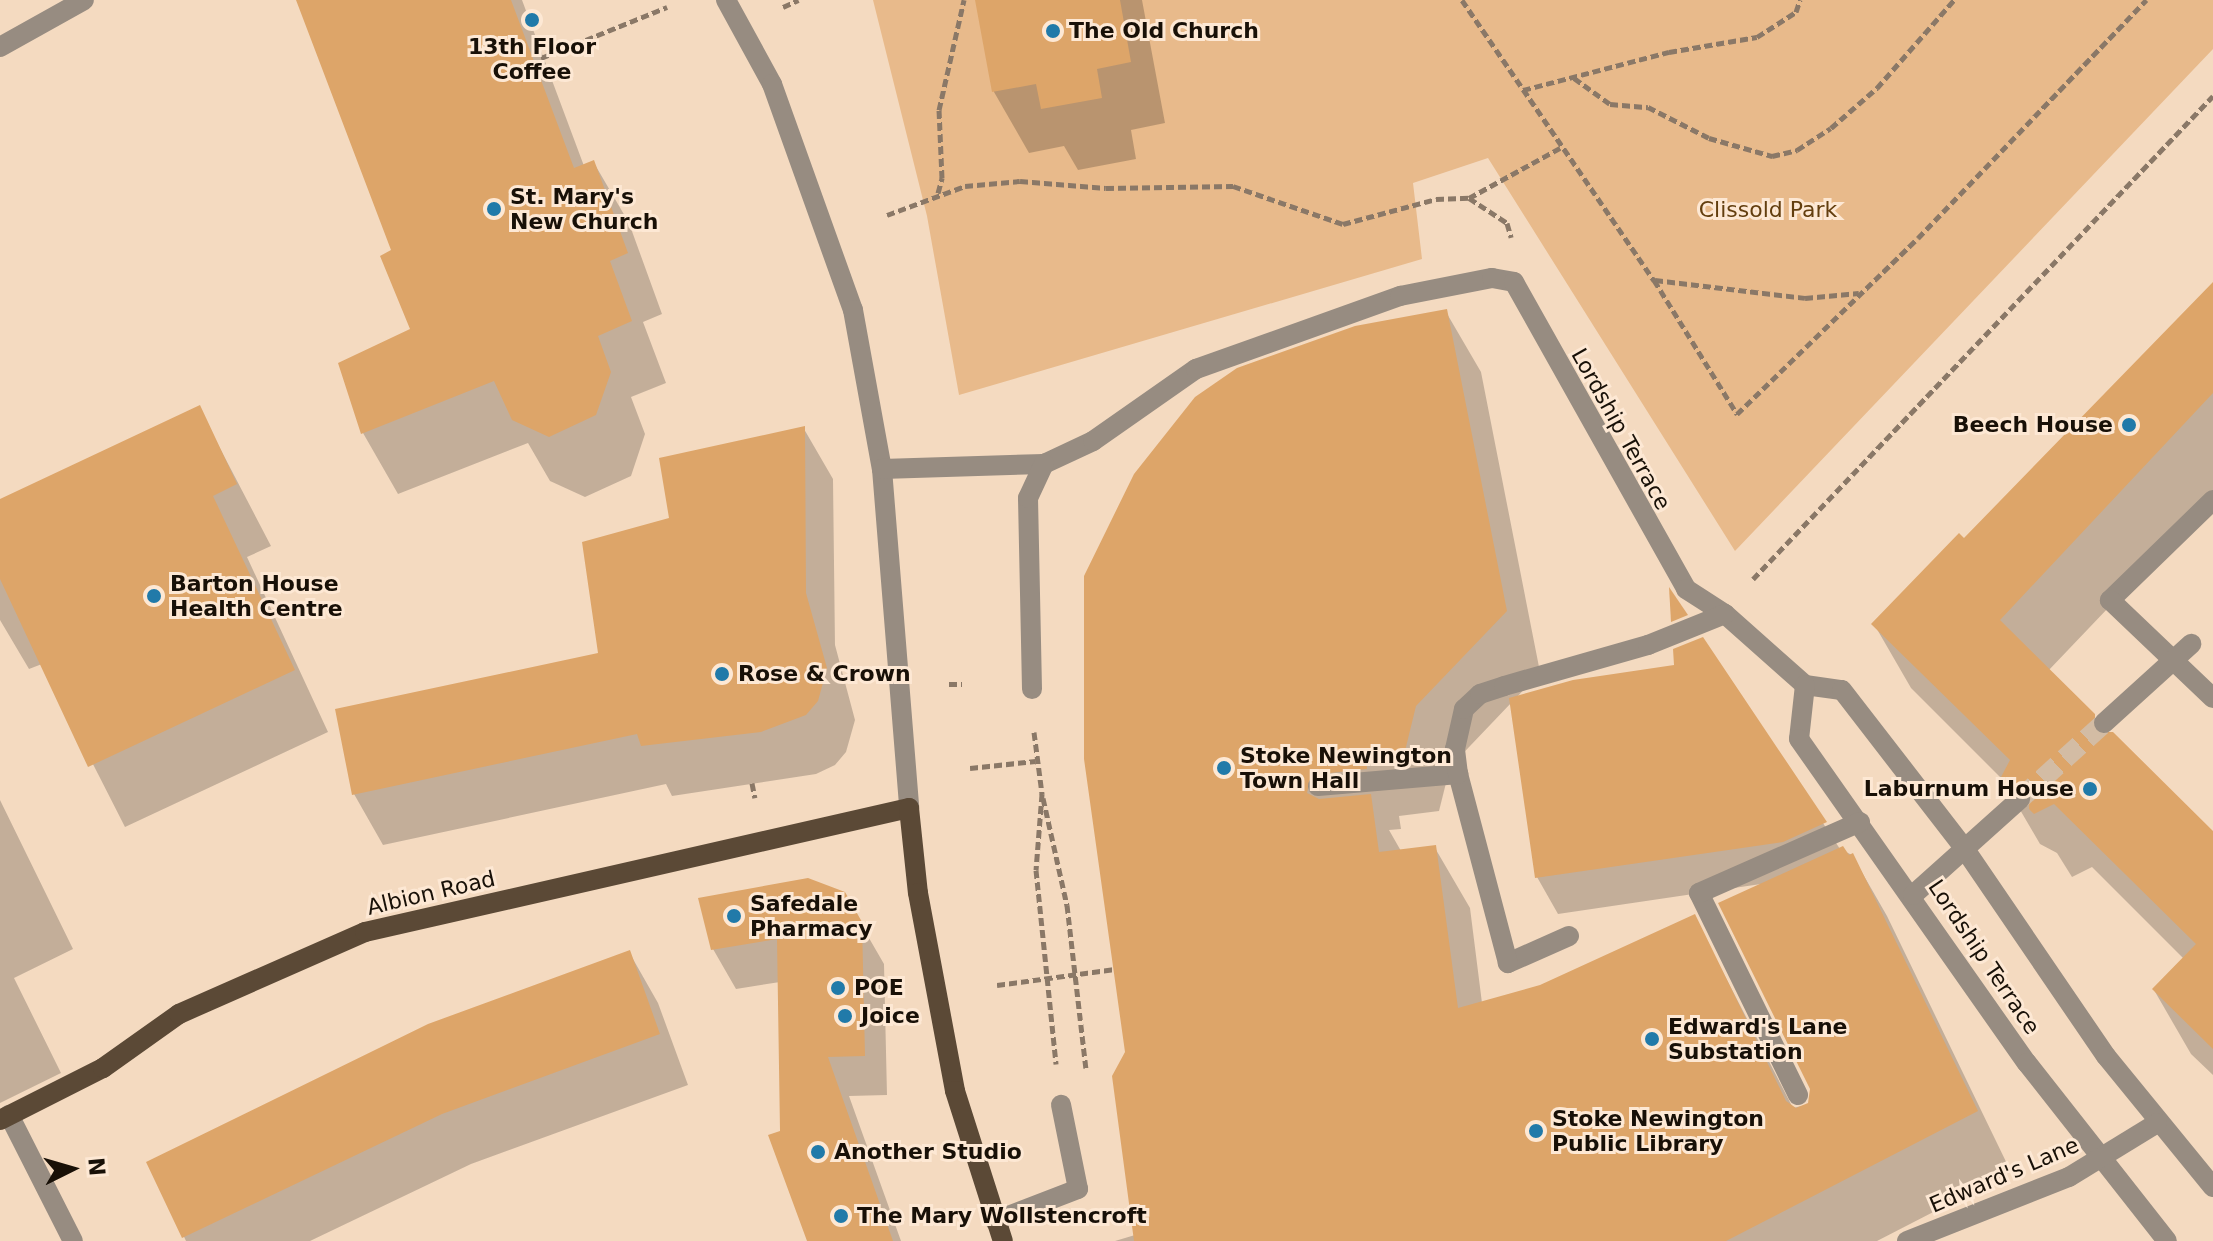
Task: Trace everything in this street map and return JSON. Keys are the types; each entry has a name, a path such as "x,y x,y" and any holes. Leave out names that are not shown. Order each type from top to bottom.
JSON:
{"main road":[{"name":"Albion Road","path":"4,1118 103,1068 179,1014 365,932 909,808"},
{"path":"909,808 946,1049 1003,1241"}],"street":[{"path":"0,47 84,0"},
{"path":"726,0 772,84 832,240 853,310 882,469 909,808"},
{"name":"Lordship Terrace","path":"1044,464 1093,441 1196,369 1400,296 1492,278 1514,282 1663,555 1686,589 1725,614 1805,685 1842,690 1964,848 2157,1123 2213,1187"},
{"path":"882,469 1044,464 1028,498 1032,689"},
{"path":"2213,500 2110,600 2213,698"},
{"path":"1569,936 1508,963 1458,774 1455,749 1464,709 1480,694 1648,645 1725,614"},
{"path":"2104,723 2191,644"},
{"name":"Lordship Terrace","path":"1805,685 1799,739 1913,895 2027,1063 2167,1241"},
{"path":"1318,786 1458,774"},
{"path":"1913,895 2020,799"},
{"path":"1798,1095 1699,893 1860,822"},
{"path":"995,1221 1078,1189 1061,1105"},
{"path":"4,1118 73,1241"},
{"name":"Edward's Lane","path":"1907,1241 2033,1193 2102,1159 2157,1123"}],"path":[{"path":"783,7 799,0"},
{"path":"938,193 942,178 939,110 964,0"},
{"path":"1462,0 1560,148 1654,280 1737,414 1860,293 2146,0"},
{"path":"1523,90 1669,52 1757,37 1796,12 1800,0"},
{"path":"1574,78 1610,104 1648,107 1709,138 1772,156 1797,150 1831,128 1877,88 1954,0"},
{"path":"541,58 667,7"},
{"path":"1725,614 1761,569 2213,96"},
{"path":"887,215 938,193 1020,181 1106,188 1233,186 1343,224 1436,199 1469,198 1560,148"},
{"path":"1654,280 1805,298 1860,293"},
{"path":"949,684 962,684"},
{"path":"1032,689 1036,761 1077,974 1087,1078"},
{"path":"970,768 1036,761"},
{"path":"752,783 755,800"},
{"path":"1042,794 1036,870 1061,1105"},
{"path":"997,985 1115,969"}],"green space":[{"name":"Clissold Park","path":"873,0 2213,0 2213,49 1735,551 1488,158 1413,183 1422,259 959,395 927,216"}],"building":[{"name":"St. Mary's New Church","path":"296,0 511,0 574,168 594,160 628,253 610,261 632,321 598,336 611,372 596,415 549,437 512,420 494,381 361,434 338,363 410,329 380,256 391,250"},
{"name":"The Old Church","path":"975,0 1120,0 1131,62 1097,69 1102,98 1041,109 1036,84 992,92"},
{"name":"Laburnum House","path":"2213,282 2213,393 2000,620 2095,714 2095,732 2113,732 2213,831 2213,1049 2152,989 2196,944 2054,804 2034,814 2029,809 2029,790 2011,790 2000,779 2010,760 1871,624 1959,533 1964,538"},
{"name":"Stoke Newington Town Hall","path":"1447,309 1507,611 1416,706 1405,751 1366,756 1367,769 1311,775 1307,793 1319,799 1371,794 1379,852 1436,845 1458,1008 1540,985 1695,914 1786,1101 1796,1108 1808,1103 1810,1089 1718,903 1843,846 1849,855 1853,853 1978,1111 1726,1241 1134,1241 1112,1076 1125,1052 1084,759 1084,576 1134,474 1195,397 1237,368 1355,326"},
{"name":"Barton House Health Centre","path":"200,405 237,484 213,496 295,670 88,767 0,579 0,499"},
{"path":"805,426 806,593 827,668 818,701 806,715 761,732 641,746 637,734 352,795 335,709 598,653 582,542 669,518 659,458"},
{"path":"1669,587 1688,615 1671,622"},
{"path":"1703,637 1827,822 1783,842 1535,878 1509,698 1573,680 1674,665 1673,649"},
{"path":"808,878 845,892 862,922 865,1056 828,1057 893,1241 807,1241 768,1135 780,1131 777,939 711,950 698,898"},
{"path":"630,950 660,1034 442,1114 182,1238 146,1162 428,1024"}],"tunnel":[{"path":"2020,799 2104,723"}],"place":[{"name":"13th Floor Coffee","path":"532,20"},
{"name":"The Old Church","path":"1053,31"},
{"name":"St. Mary's New Church","path":"494,209"},
{"name":"Beech House","path":"2129,425"},
{"name":"Barton House Health Centre","path":"154,596"},
{"name":"Rose & Crown","path":"722,674"},
{"name":"Stoke Newington Town Hall","path":"1224,768"},
{"name":"Laburnum House","path":"2090,789"},
{"name":"Safedale Pharmacy","path":"734,916"},
{"name":"POE","path":"838,988"},
{"name":"Joice","path":"845,1016"},
{"name":"Edward's Lane Substation","path":"1652,1039"},
{"name":"Stoke Newington Public Library","path":"1536,1131"},
{"name":"Another Studio","path":"818,1152"},
{"name":"The Mary Wollstencroft","path":"841,1216"}]}
